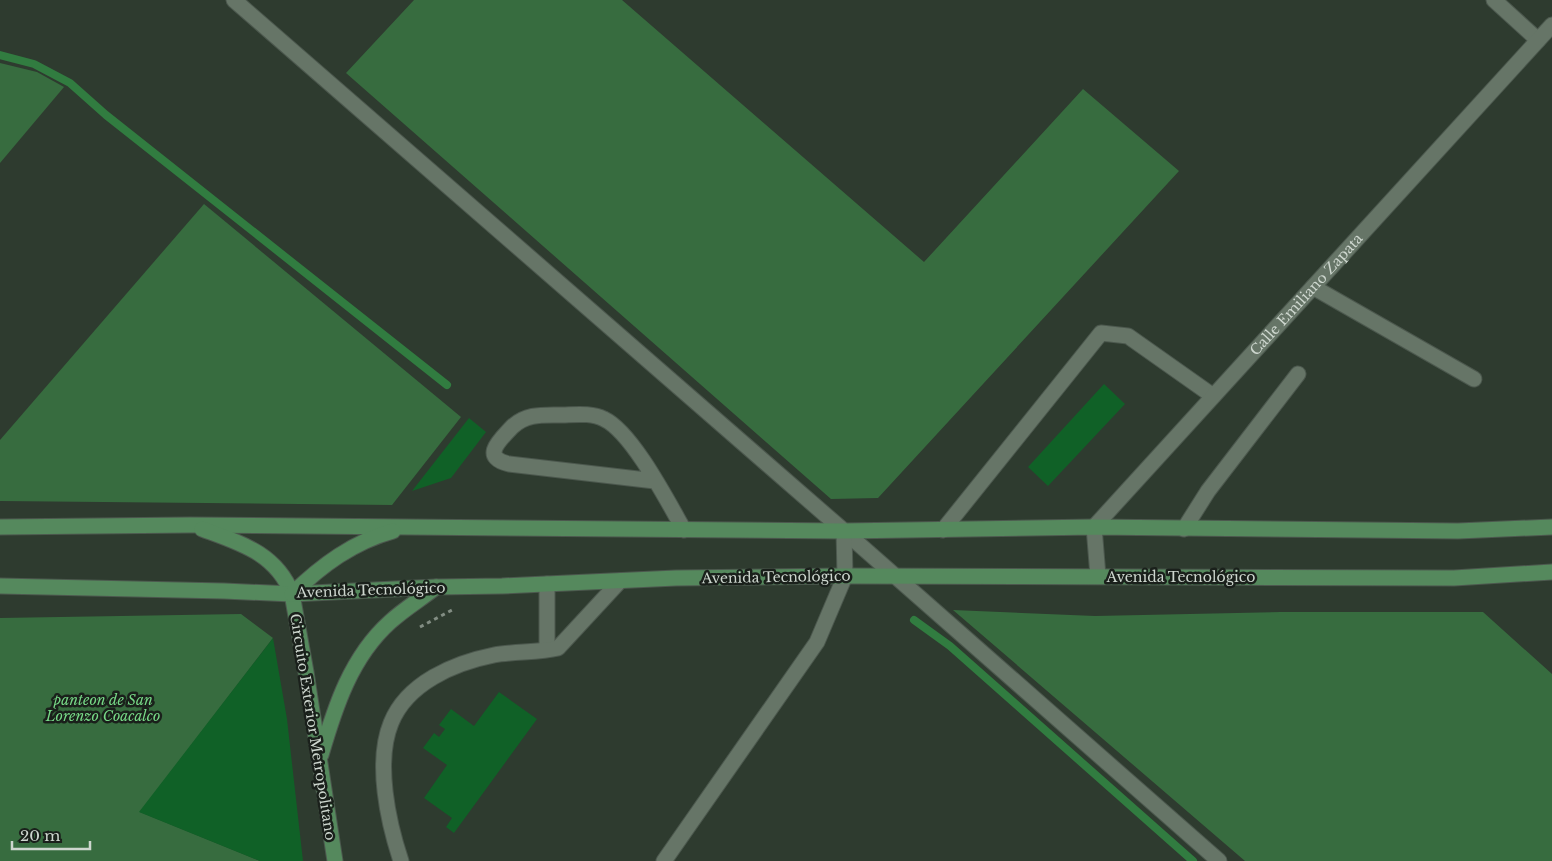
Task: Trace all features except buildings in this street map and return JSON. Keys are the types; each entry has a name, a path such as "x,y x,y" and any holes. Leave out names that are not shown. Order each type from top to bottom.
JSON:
{"main road":[{"path":"0,527 190,525 844,531 1094,527 1458,532 1552,527"},
{"name":"Circuito Exterior Metropolitano","path":"190,525 235,540 254,550 280,572 288,584 292,594 320,759 335,861"},
{"name":"Circuito Exterior Metropolitano","path":"292,594 326,563 353,547 387,533 412,527"},
{"name":"Avenida Tecnológico","path":"0,586 224,590 292,594 676,578 844,576 1454,578 1552,572"},
{"path":"320,759 340,697 358,660 369,644 393,619 436,587"}],"street":[{"path":"234,0 1220,861"},
{"path":"1494,0 1538,40"},
{"name":"Calle Emiliano Zapata","path":"1094,527 1552,26"},
{"path":"1313,287 1474,379"},
{"path":"942,530 1101,334 1128,336 1214,396"},
{"path":"1184,528 1208,491 1298,374"},
{"path":"655,481 509,464 500,462 495,457 494,449 515,424 533,415 593,415 604,418 626,437 655,481 684,530"},
{"path":"1094,527 1098,576"},
{"path":"664,861 817,642 844,576 844,531"},
{"path":"401,861 388,811 383,779 384,752 390,724 404,701 426,681 450,668 494,655 558,648 620,581"},
{"path":"547,584 547,649"}],"green space":[{"path":"414,0 622,0 924,262 1083,89 1179,171 878,498 831,499 346,73"},
{"path":"0,63 37,72 64,87 0,163"},
{"path":"204,204 461,417 392,505 0,501 0,440"},
{"path":"953,610 1095,616 1281,612 1483,612 1552,674 1552,861 1245,861"},
{"name":"panteon de San Lorenzo Coacalco","path":"241,614 273,638 140,812 260,861 0,861 0,618"}],"waterway":[{"path":"0,55 34,64 70,83 106,115 447,385"},
{"path":"914,620 950,646 1193,861"}]}
